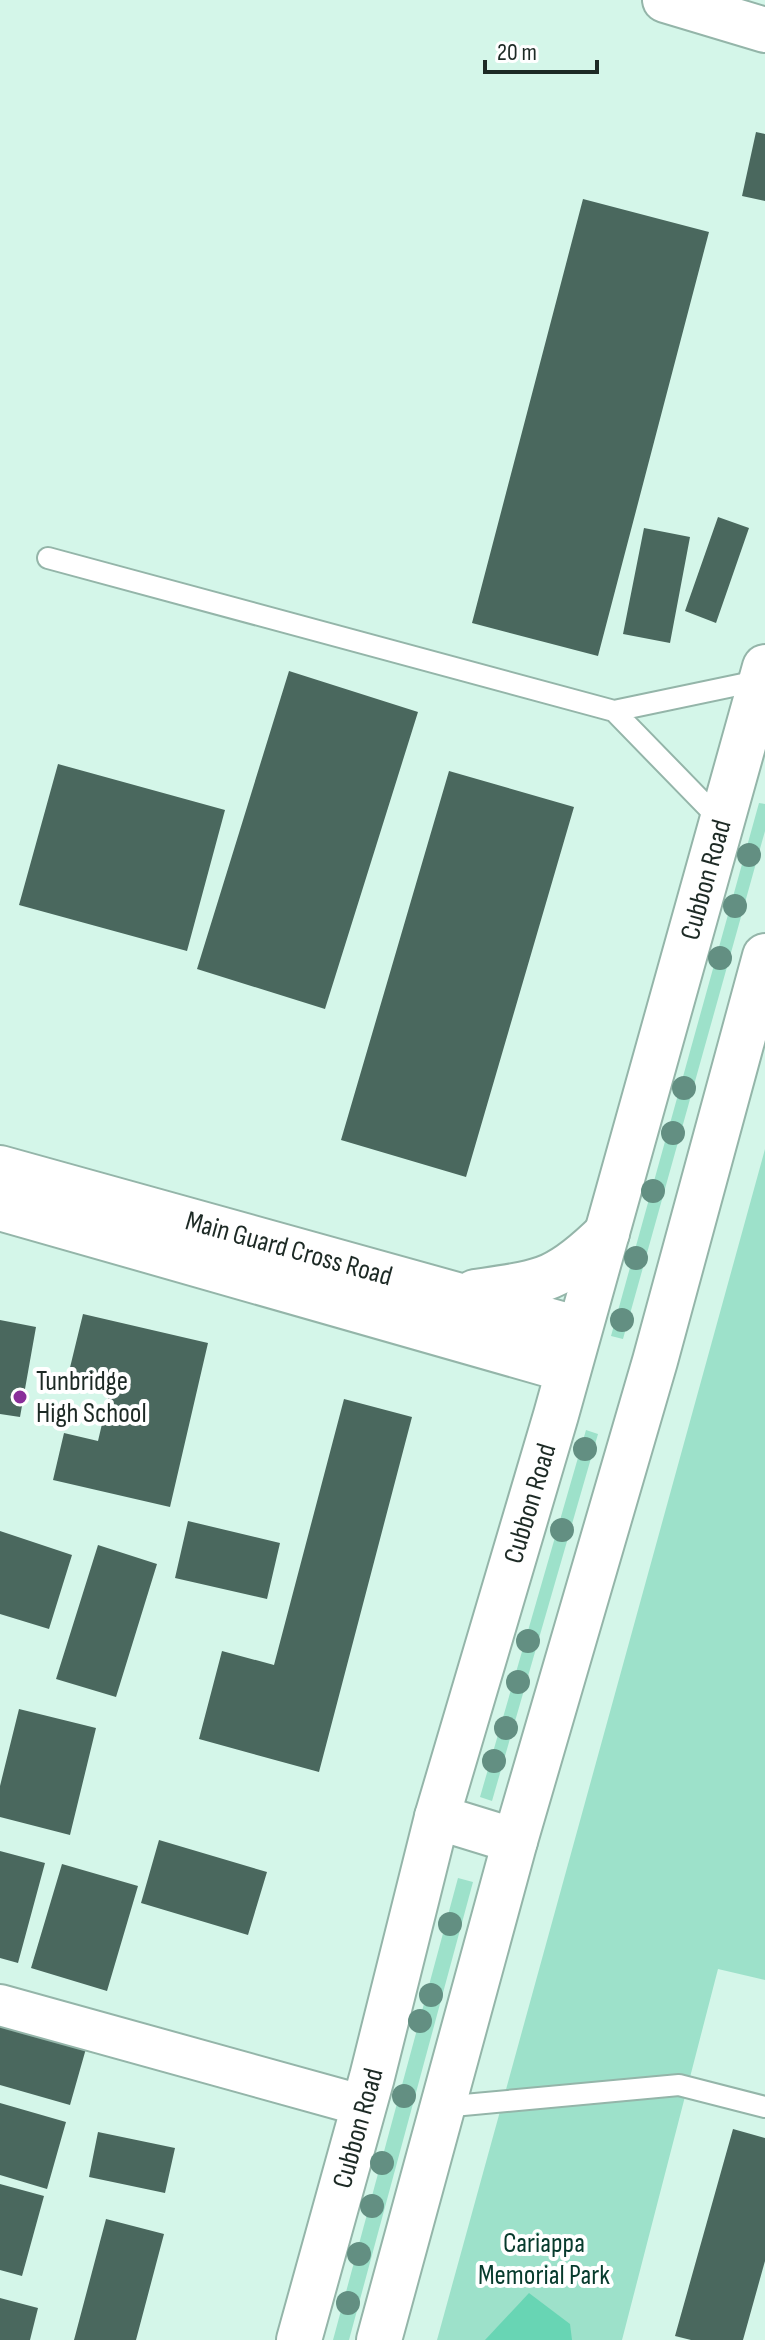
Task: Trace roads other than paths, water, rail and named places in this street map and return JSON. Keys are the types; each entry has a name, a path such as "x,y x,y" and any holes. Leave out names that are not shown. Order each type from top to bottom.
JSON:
{"main road":[{"path":"665,0 765,30"},
{"name":"Cubbon Road","path":"299,2340 364,2106 437,1817 724,824 755,748 763,674"},
{"path":"379,2340 515,1841 655,1361 765,956"},
{"name":"Main Guard Cross Road","path":"0,1168 461,1294 573,1349"},
{"name":"Main Guard Cross Road","path":"0,1208 573,1349"},
{"path":"461,1294 531,1284 557,1274 572,1267 607,1233"},
{"path":"437,1817 515,1841"}],"street":[{"path":"0,2005 364,2106"}],"lane":[{"path":"48,558 614,711 763,674"},
{"path":"614,711 724,824"},
{"path":"442,2107 679,2085 765,2107"}],"place":[{"name":"Tunbridge High School","path":"20,1397"}],"park label":[{"name":"Cariappa Memorial Park","path":"544,2259"}]}
